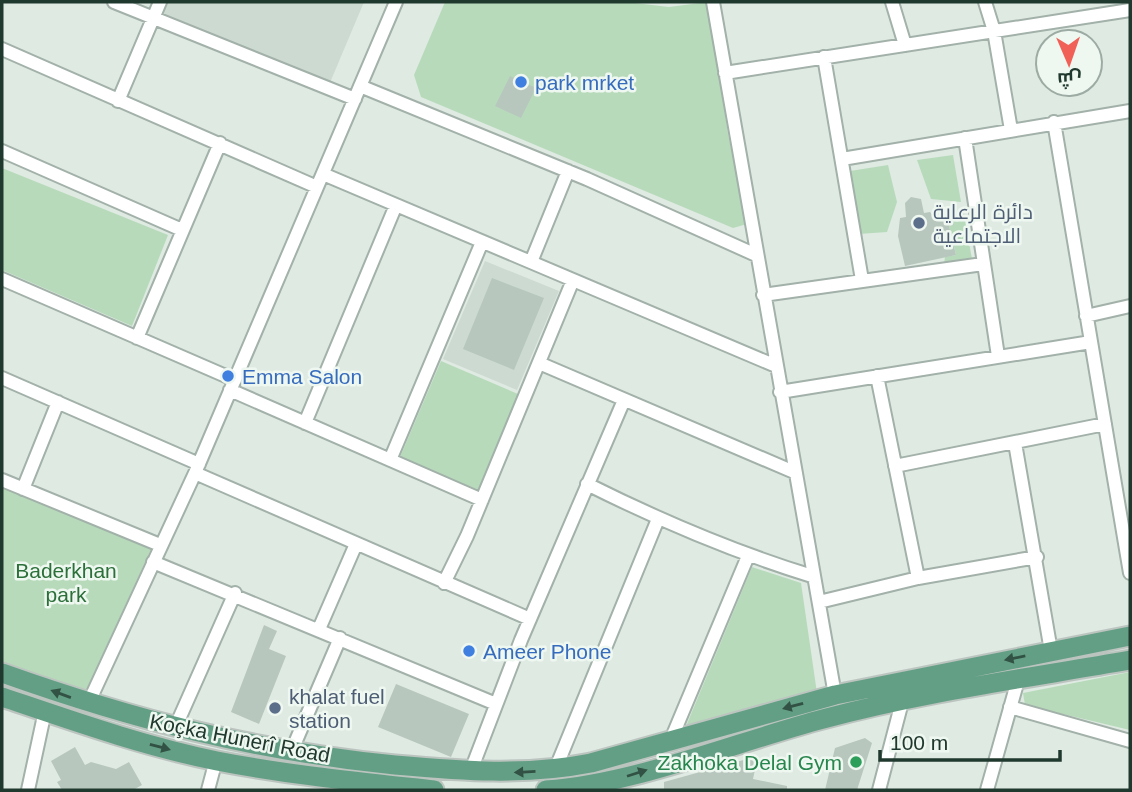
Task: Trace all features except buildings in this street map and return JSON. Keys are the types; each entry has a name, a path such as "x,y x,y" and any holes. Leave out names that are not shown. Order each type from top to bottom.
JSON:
{"main road":[{"path":"2,673 88,704 174,728 292,750 470,772 555,770 670,742 835,695 1130,636"},
{"path":"546,790 588,788 842,714 1130,660"},
{"name":"Koçka Hunerî Road","path":"2,696 129,738 216,761 319,778 434,790"},
{"path":"129,738 134,717"}],"street":[{"path":"114,2 355,99"},
{"path":"118,101 160,2"},
{"path":"88,704 197,468 396,2"},
{"path":"713,2 835,695"},
{"path":"892,2 905,45"},
{"path":"985,2 994,31 1011,130"},
{"path":"1082,2 1087,16"},
{"path":"725,73 1130,10"},
{"path":"2,49 317,187"},
{"path":"824,57 862,280"},
{"path":"360,86 568,171 757,255"},
{"path":"842,159 1130,111"},
{"path":"1054,122 1130,573"},
{"path":"965,138 998,356"},
{"path":"137,338 220,143"},
{"path":"2,151 182,230"},
{"path":"530,262 568,171"},
{"path":"323,174 776,366"},
{"path":"305,423 396,205"},
{"path":"390,460 482,242"},
{"path":"763,295 983,264"},
{"path":"2,279 137,338 305,423 482,500"},
{"path":"444,583 482,500 573,280"},
{"path":"1086,316 1130,306"},
{"path":"780,392 1091,342"},
{"path":"539,362 794,472"},
{"path":"877,376 918,578"},
{"path":"2,378 356,544 530,619"},
{"path":"470,772 530,619 624,400"},
{"path":"23,489 58,402"},
{"path":"895,466 1105,424"},
{"path":"1015,443 1037,557 1051,651"},
{"path":"2,480 160,545"},
{"path":"587,484 658,519 748,556 812,576"},
{"path":"555,770 658,519"},
{"path":"319,629 356,544"},
{"path":"670,742 748,556"},
{"path":"819,602 918,578 1037,557"},
{"path":"153,562 234,593 496,704"},
{"path":"174,728 234,593"},
{"path":"292,750 340,638"},
{"path":"987,790 1018,680"},
{"path":"879,790 902,702"},
{"path":"1010,707 1130,741"},
{"path":"28,790 45,711"},
{"path":"208,790 216,761"}],"shaded area":[{"path":"165,2 364,2 329,85 160,14"},
{"path":"485,261 559,291 517,390 443,359"}],"green space":[{"path":"445,2 626,2 669,7 708,2 728,134 747,224 733,228 421,97 414,75"},
{"path":"953,155 961,202 931,199 917,160"},
{"path":"888,165 897,202 887,232 859,234 850,171"},
{"path":"2,168 168,235 132,326 2,270"},
{"path":"963,209 972,259 944,264 945,257 956,255 949,226 954,224 951,216"},
{"path":"441,361 518,394 478,490 400,457"},
{"name":"Baderkhan park","path":"2,486 152,547 84,695 2,666"},
{"path":"752,567 801,583 817,693 684,731"},
{"path":"1130,672 1130,730 1025,705 1023,693"}],"place":[{"name":"park mrket","path":"521,82"},
{"name":"دائرة الرعاية الاجتماعية","path":"919,223"},
{"name":"Emma Salon","path":"228,376"},
{"name":"Ameer Phone","path":"469,651"},
{"name":"khalat fuel station","path":"275,708"},
{"name":"Zakhoka Delal Gym","path":"856,762"}]}
